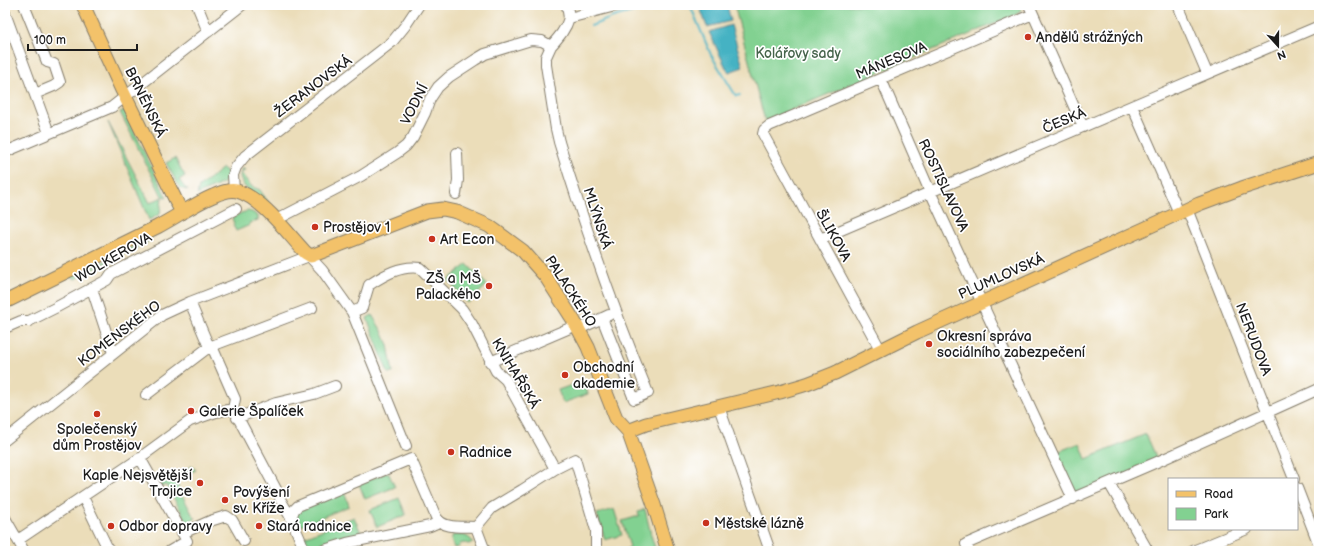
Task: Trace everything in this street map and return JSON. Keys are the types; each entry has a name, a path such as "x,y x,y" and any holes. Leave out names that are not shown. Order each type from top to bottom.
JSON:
{"main road":[{"name":"BRNĚNSKÁ","path":"83,5 182,213"},
{"name":"PLUMLOVSKÁ","path":"628,431 640,426 807,384 835,373 880,349 1183,211 1228,193 1319,163"},
{"name":"WOLKEROVA","path":"5,302 86,263 214,196 234,191"},
{"path":"234,191 249,197 276,220 309,256"},
{"name":"PALACKÉHO","path":"309,256 324,252 421,213 438,209 454,202 466,216 489,226 523,251 546,277 578,327 588,347 616,418 628,431"},
{"path":"628,431 654,505 668,551"}],"street":[{"path":"24,5 47,62 54,64 60,82 35,94"},
{"path":"197,5 208,32"},
{"path":"5,152 112,107 242,5"},
{"path":"551,46 563,32 569,18 567,5"},
{"path":"569,18 618,5"},
{"path":"1178,5 1207,73"},
{"name":"ŽERANOVSKÁ","path":"234,191 233,175 236,166 241,160 392,42 405,26 416,7"},
{"path":"1031,9 1083,127"},
{"name":"MÁNESOVA","path":"764,134 764,130 769,126 881,79 1031,9"},
{"path":"5,13 50,133"},
{"name":"ČESKÁ","path":"820,239 931,193 1319,26"},
{"name":"VODNÍ","path":"276,220 361,176 406,146 413,137 434,92 449,77 485,54 514,44 536,40 551,46"},
{"name":"MLÝNSKÁ","path":"551,46 546,57 546,65 556,129 594,250 616,312 650,398 634,399 602,318"},
{"name":"ROSTISLAVOVA","path":"881,79 931,193 1073,499"},
{"name":"NERUDOVA","path":"1132,106 1183,211 1268,412 1294,478"},
{"name":"ŠLIKOVA","path":"764,134 880,349"},
{"path":"454,202 458,180 457,153"},
{"name":"WOLKEROVA","path":"5,328 21,320 29,321 107,280 112,274 236,209"},
{"path":"309,256 322,270 352,312 406,446"},
{"name":"KOMENSKÉHO","path":"5,440 162,315 190,302 309,256"},
{"name":"KNIHAŘSKÁ","path":"352,312 362,308 368,285 386,274 403,268 420,268 462,309 472,324 490,362 496,372 506,380 555,469"},
{"path":"92,288 113,353"},
{"path":"190,302 209,347 214,351 235,399 235,414 291,518 305,551"},
{"path":"146,395 209,347 312,308"},
{"path":"490,362 616,312"},
{"path":"18,540 143,456 190,421 216,412 235,414 314,394 335,386"},
{"path":"967,548 1073,499 1111,486 1157,462 1319,389"},
{"path":"719,407 770,551"},
{"path":"143,456 185,537"},
{"path":"291,518 294,510 298,506 412,459 439,522 446,525 476,527"},
{"path":"476,527 492,508 555,469 575,459 596,530 596,548"},
{"path":"1111,486 1148,551"},
{"path":"1298,493 1301,507 1319,545"},
{"path":"83,497 109,551"},
{"path":"170,551 185,537 210,521 226,516 232,520 244,542"},
{"path":"5,518 24,551"},
{"path":"320,551 347,543 430,526 439,522"},
{"path":"476,527 485,551"},
{"path":"1193,551 1245,530"}],"green space":[{"name":"Kolářovy sady","path":"734,5 1021,5 1021,8 1015,15 765,121"},
{"path":"125,110 167,198 162,196 120,112"},
{"path":"108,122 150,203 162,197 160,214 149,220"},
{"path":"175,158 185,176 179,180 185,188 188,189 186,190 180,188 166,163"},
{"path":"223,168 228,173 229,178 220,185 197,195 199,187"},
{"path":"242,168 245,170 241,173 251,186 260,190 271,206 254,195 244,186 240,174"},
{"path":"248,211 258,216 258,220 249,223 250,225 236,231 232,218"},
{"path":"149,238 148,242 75,279 69,275 97,265"},
{"path":"467,264 487,285 468,303 448,280"},
{"path":"372,315 382,331 388,345 393,373 388,373 367,318"},
{"path":"584,381 588,394 563,403 558,390"},
{"path":"1146,434 1158,461 1073,499 1052,454 1080,443 1086,459"},
{"path":"192,466 196,470 174,479 192,514 196,518 188,523 166,485 161,487 160,485"},
{"path":"388,472 395,487 365,499 359,484"},
{"path":"344,491 349,506 298,527 296,516 298,511"},
{"path":"399,498 406,515 377,527 370,510"},
{"path":"614,509 622,535 605,540 597,514"},
{"path":"645,509 656,551 627,551 626,549 630,547 622,521 639,516 638,512"},
{"path":"354,517 361,533 346,540 314,550 309,548 302,538"},
{"path":"453,535 462,535 467,537 473,543 460,544 459,547 454,548 451,540"}],"water":[{"path":"699,5 727,5 731,21 707,27"},
{"path":"731,25 743,67 729,72 709,32"}],"waterway":[{"path":"591,26 613,17 658,5"},
{"path":"690,5 711,55 736,96 740,95"}],"place":[{"name":"Andělů strážných","path":"1028,37"},
{"name":"Prostějov 1","path":"315,227"},
{"name":"Art Econ","path":"432,239"},
{"name":"ZŠ a MŠ Palackého","path":"489,286"},
{"name":"Okresní správa sociálního zabezpečení","path":"929,344"},
{"name":"Obchodní akademie","path":"565,375"},
{"name":"Galerie Špalíček","path":"191,411"},
{"name":"Společenský dům Prostějov","path":"97,414"},
{"name":"Radnice","path":"451,452"},
{"name":"Kaple Nejsvětější Trojice","path":"200,483"},
{"name":"Povýšení sv. Kříže","path":"225,500"},
{"name":"Městské lázně","path":"706,523"},
{"name":"Odbor dopravy","path":"111,526"},
{"name":"Stará radnice","path":"259,526"}]}
